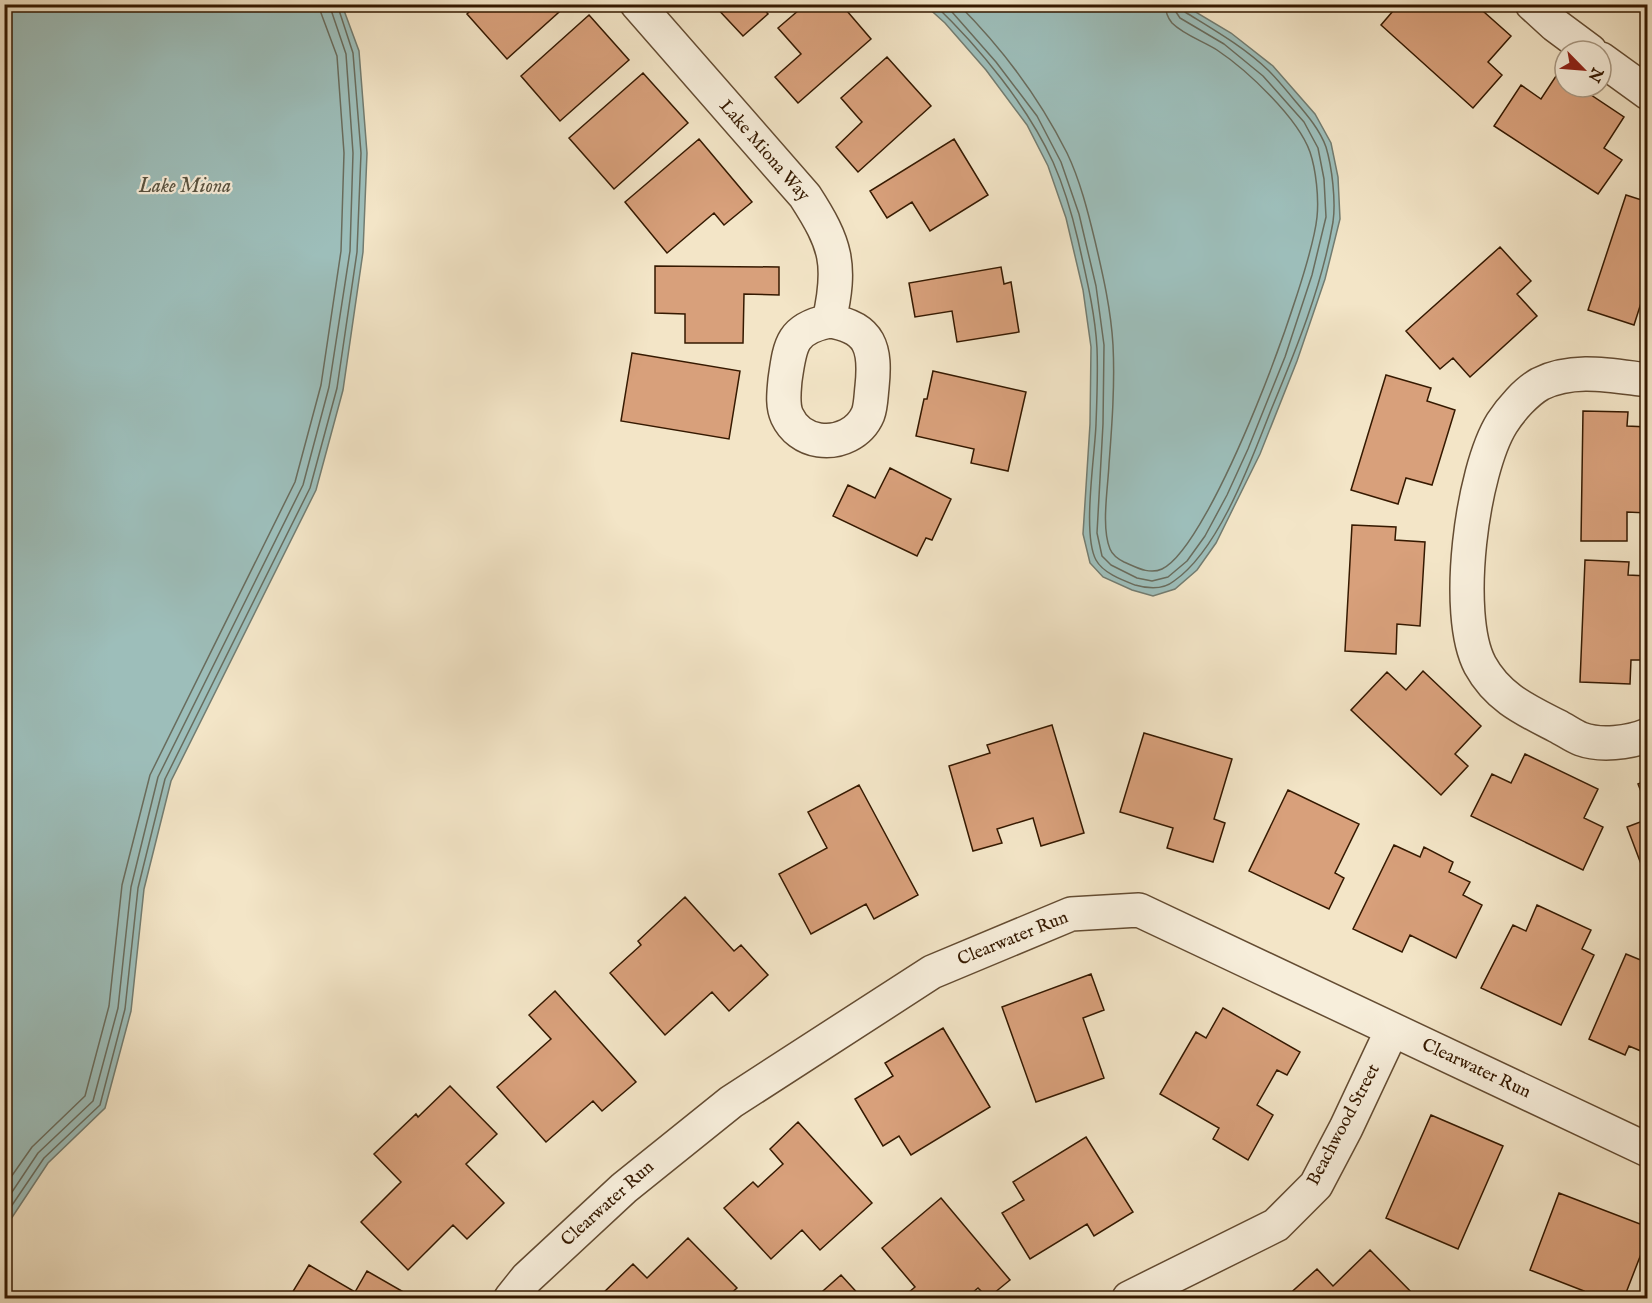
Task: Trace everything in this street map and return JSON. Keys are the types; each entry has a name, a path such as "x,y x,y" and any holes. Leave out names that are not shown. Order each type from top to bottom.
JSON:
{"street":[{"name":"Lake Miona Way","path":"637,4 805,196 823,223 835,254 836,289 829,321"},
{"path":"1532,4 1574,39"},
{"path":"1613,68 1647,93"},
{"path":"1647,380 1597,374 1568,376 1540,385 1518,402 1502,423 1489,455 1477,497 1469,547 1467,598 1471,637 1479,664 1494,687 1518,706 1582,740 1614,743 1647,735"},
{"name":"Clearwater Run","path":"512,1299 527,1278 624,1188 731,1102 932,972 1071,915 1139,910 1647,1150"},
{"name":"Beachwood Street","path":"1129,1299 1276,1225 1316,1185 1346,1128 1392,1030"}],"water":[{"name":"Lake Miona","path":"5,4 342,5 359,51 367,153 363,252 343,390 316,490 171,781 144,889 131,1011 105,1108 48,1163 5,1228"},
{"path":"925,5 1184,5 1231,33 1273,66 1315,114 1331,143 1338,177 1340,219 1325,279 1297,361 1260,454 1216,543 1197,570 1175,589 1153,596 1132,590 1103,577 1090,563 1083,534 1090,424 1091,347 1083,290 1066,218 1048,166 1027,125 986,70 945,23"}],"building":[{"path":"477,4 568,4 507,59 467,14"},
{"path":"713,4 760,4 768,14 743,36"},
{"path":"806,4 841,4 871,39 798,103 775,77 801,54 778,28"},
{"path":"1399,4 1475,4 1511,36 1488,62 1502,75 1473,108 1381,25"},
{"path":"589,15 629,60 560,121 521,76"},
{"path":"887,57 931,106 858,172 836,147 862,122 841,98"},
{"path":"643,73 688,123 614,189 569,138"},
{"path":"1553,81 1553,99 1597,99 1624,117 1604,148 1622,160 1598,194 1494,126 1521,85 1541,99"},
{"path":"699,139 752,202 724,225 714,213 667,253 625,202"},
{"path":"954,139 988,195 930,231 912,202 887,218 870,191"},
{"path":"1626,195 1648,202 1648,302 1642,300 1634,325 1588,310"},
{"path":"1500,247 1531,281 1517,294 1537,316 1470,377 1453,358 1440,369 1406,331"},
{"path":"655,266 779,267 779,295 744,294 743,343 685,343 685,314 655,313"},
{"path":"1001,267 1004,284 1011,282 1019,332 957,342 952,311 915,317 909,283"},
{"path":"632,353 740,371 729,439 621,421"},
{"path":"933,371 1026,392 1008,471 971,463 974,449 916,436"},
{"path":"1386,375 1431,388 1427,401 1455,410 1432,485 1406,478 1398,504 1351,490"},
{"path":"1583,411 1628,412 1627,426 1648,427 1648,513 1627,512 1627,541 1581,541"},
{"path":"890,468 951,499 932,540 926,538 917,556 833,516 848,485 875,498"},
{"path":"1352,525 1396,527 1395,540 1425,542 1420,626 1397,624 1396,654 1345,651"},
{"path":"1585,560 1629,562 1628,575 1648,576 1648,660 1631,660 1630,684 1580,682"},
{"path":"1423,671 1481,726 1455,754 1468,766 1441,795 1351,710 1387,672 1406,690"},
{"path":"1052,725 1084,833 1041,846 1033,818 997,829 1002,843 973,851 949,766 990,753 987,745"},
{"path":"1144,733 1232,759 1214,819 1225,823 1213,862 1167,848 1173,828 1120,812"},
{"path":"1525,754 1598,789 1584,818 1603,827 1583,870 1471,816 1492,774 1511,783"},
{"path":"1648,780 1648,809 1638,784"},
{"path":"859,785 918,895 874,919 866,904 811,934 779,874 827,848 808,812"},
{"path":"1288,790 1359,824 1335,873 1344,878 1329,909 1249,871"},
{"path":"1648,819 1648,861 1641,864 1627,827"},
{"path":"1394,845 1420,857 1424,847 1453,862 1449,872 1470,882 1463,895 1482,905 1456,958 1410,935 1402,952 1353,929"},
{"path":"685,897 734,951 741,945 768,975 729,1011 712,992 665,1035 610,973 641,945 638,941"},
{"path":"1537,905 1591,930 1582,949 1594,955 1561,1025 1481,988 1513,925 1526,931"},
{"path":"1626,954 1648,963 1648,1054 1629,1046 1625,1055 1589,1039"},
{"path":"1091,974 1104,1010 1083,1018 1104,1078 1036,1102 1002,1007"},
{"path":"555,991 636,1082 602,1111 593,1101 546,1142 497,1087 551,1039 529,1015"},
{"path":"1223,1008 1300,1052 1287,1075 1277,1070 1257,1105 1273,1115 1248,1160 1213,1139 1219,1128 1160,1094 1196,1032 1206,1038"},
{"path":"943,1028 990,1107 911,1155 899,1136 883,1146 855,1099 893,1076 885,1063"},
{"path":"450,1086 497,1134 466,1164 504,1203 467,1239 453,1225 408,1270 361,1222 401,1182 374,1154 416,1114 418,1117"},
{"path":"1431,1115 1503,1146 1458,1249 1386,1218"},
{"path":"798,1122 872,1203 820,1250 802,1230 771,1259 724,1208 753,1182 758,1187 783,1164 770,1149"},
{"path":"1086,1137 1133,1212 1094,1236 1087,1224 1030,1259 1002,1213 1024,1200 1013,1182"},
{"path":"1559,1193 1648,1227 1648,1236 1624,1298 1582,1298 1584,1291 1530,1270"},
{"path":"941,1198 1010,1280 988,1298 978,1288 966,1298 902,1298 915,1287 882,1248"},
{"path":"688,1238 737,1288 726,1298 598,1298 633,1264 647,1278"},
{"path":"1370,1250 1417,1298 1285,1298 1317,1269 1333,1286"},
{"path":"309,1265 355,1292 367,1271 414,1298 289,1298"},
{"path":"841,1275 862,1298 815,1298"}]}
